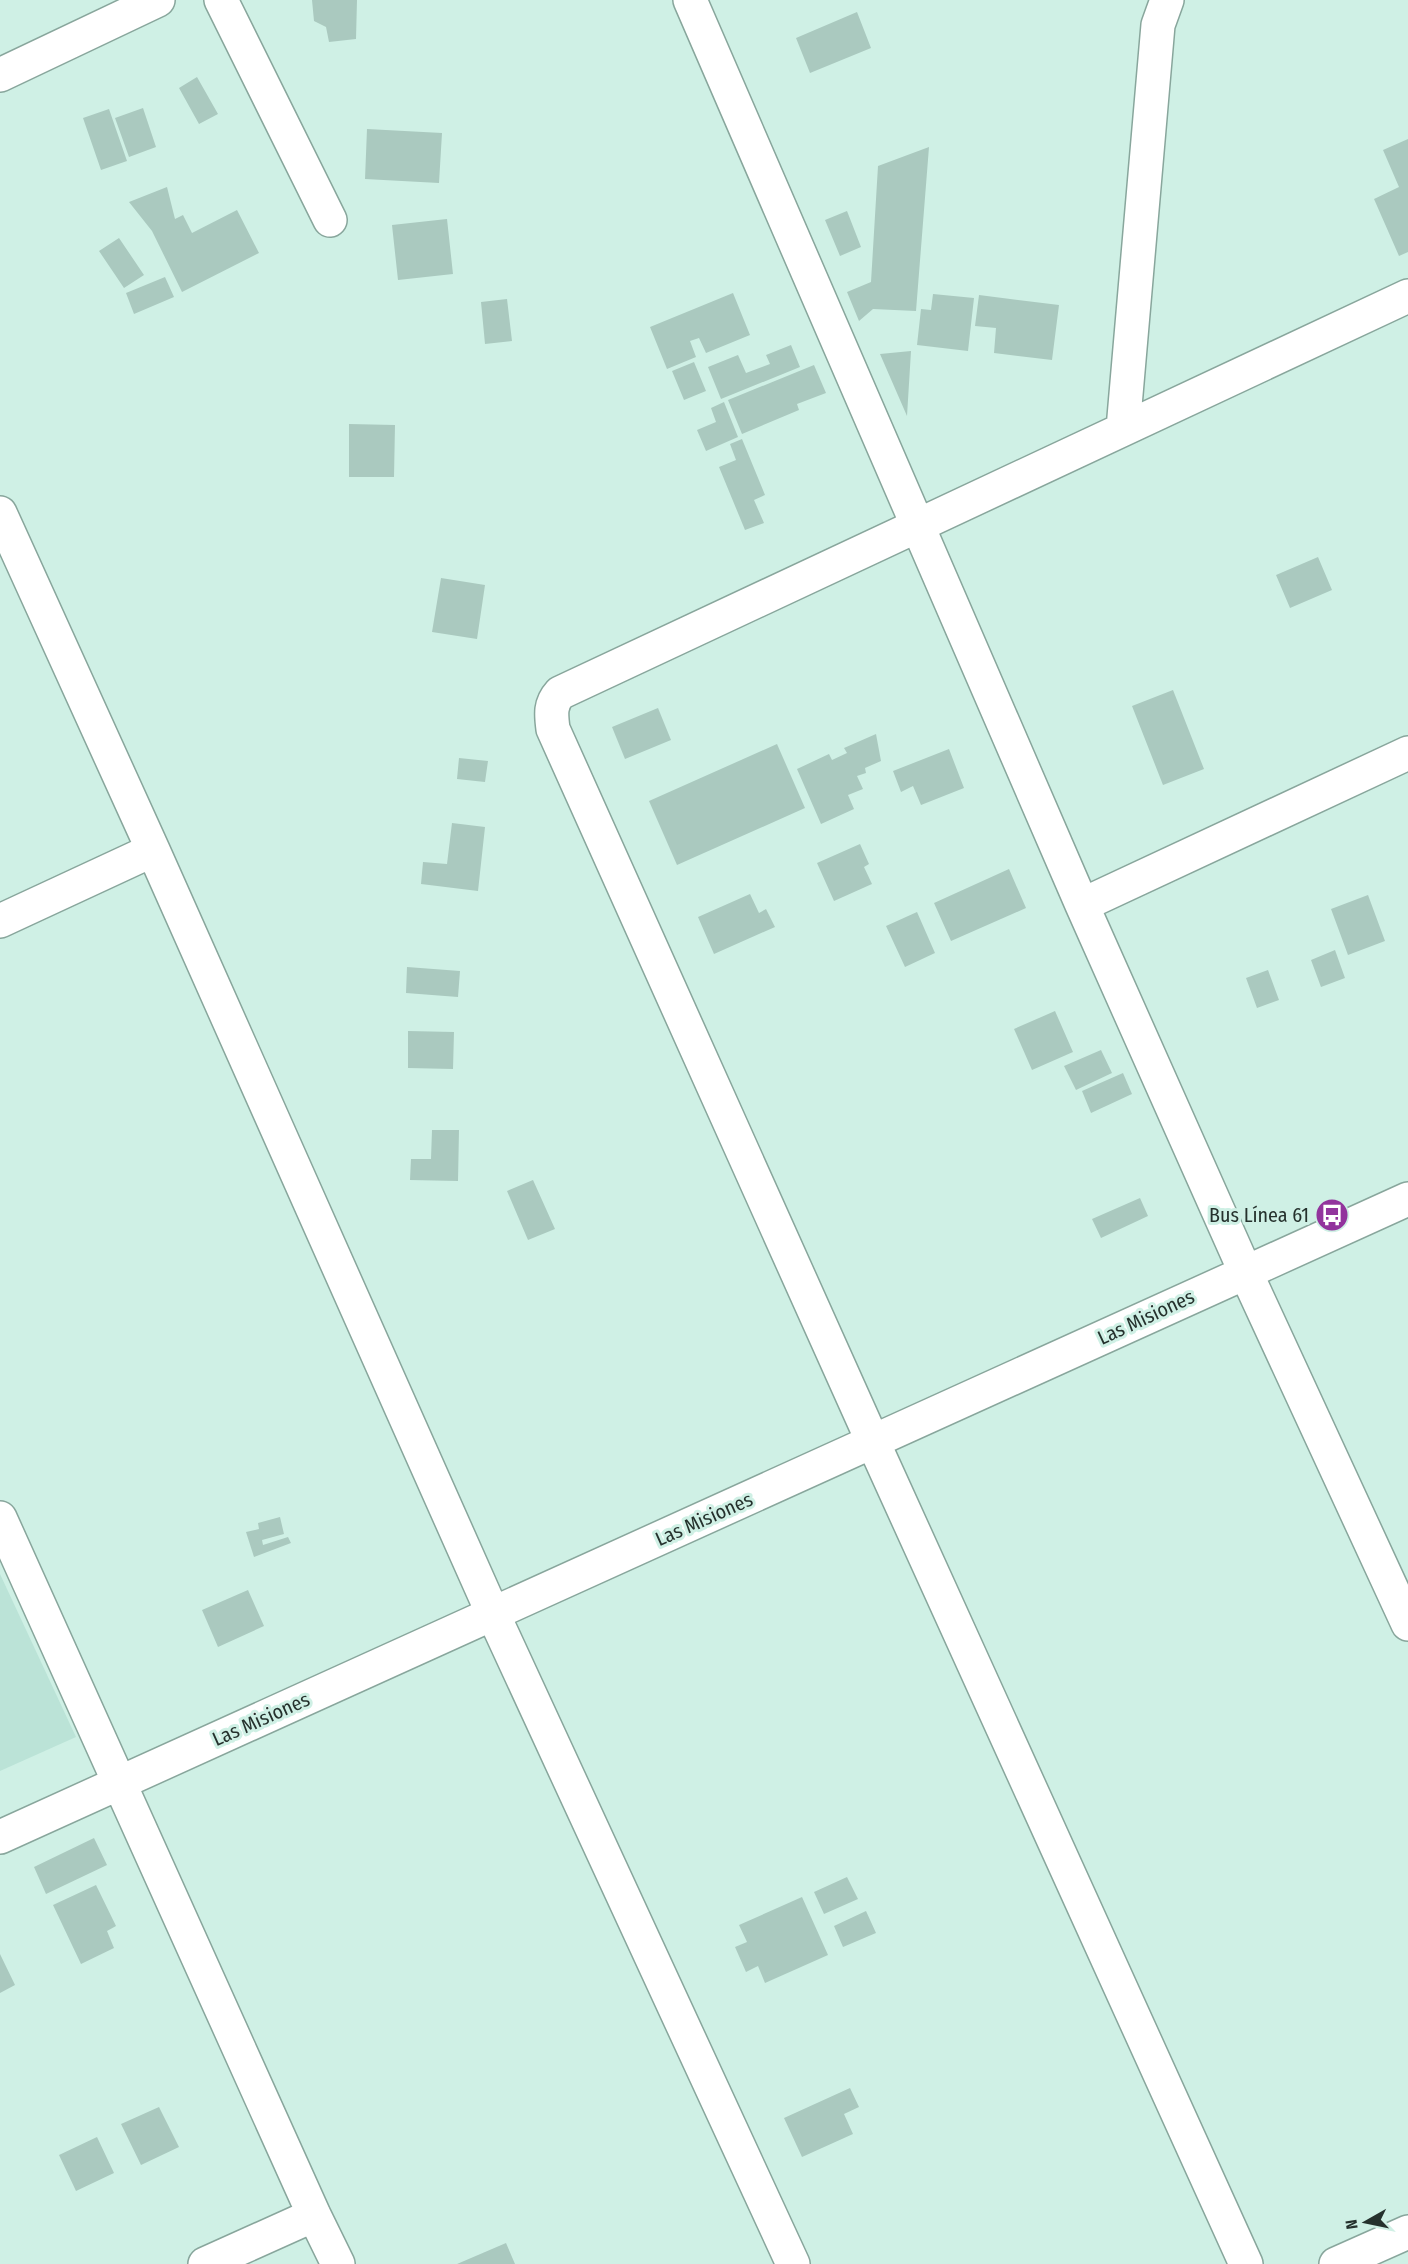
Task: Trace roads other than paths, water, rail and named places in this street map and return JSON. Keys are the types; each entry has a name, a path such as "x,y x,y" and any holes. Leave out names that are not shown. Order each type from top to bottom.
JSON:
{"street":[{"path":"0,75 158,0"},
{"path":"221,0 330,220"},
{"path":"690,0 1082,905 1245,1271 1408,1624"},
{"path":"1123,429 1158,25 1167,0"},
{"path":"1246,2264 873,1443 553,729 551,714 553,701 560,693 1408,296"},
{"path":"0,513 153,850 493,1614 793,2264"},
{"path":"1082,905 1408,753"},
{"path":"0,921 153,850"},
{"name":"Las Misiones","path":"0,1837 1408,1199"},
{"path":"0,1518 338,2264"},
{"path":"205,2264 314,2215"},
{"path":"1336,2264 1408,2232"}],"place":[{"name":"Bus Línea 61","path":"1332,1215"}]}
